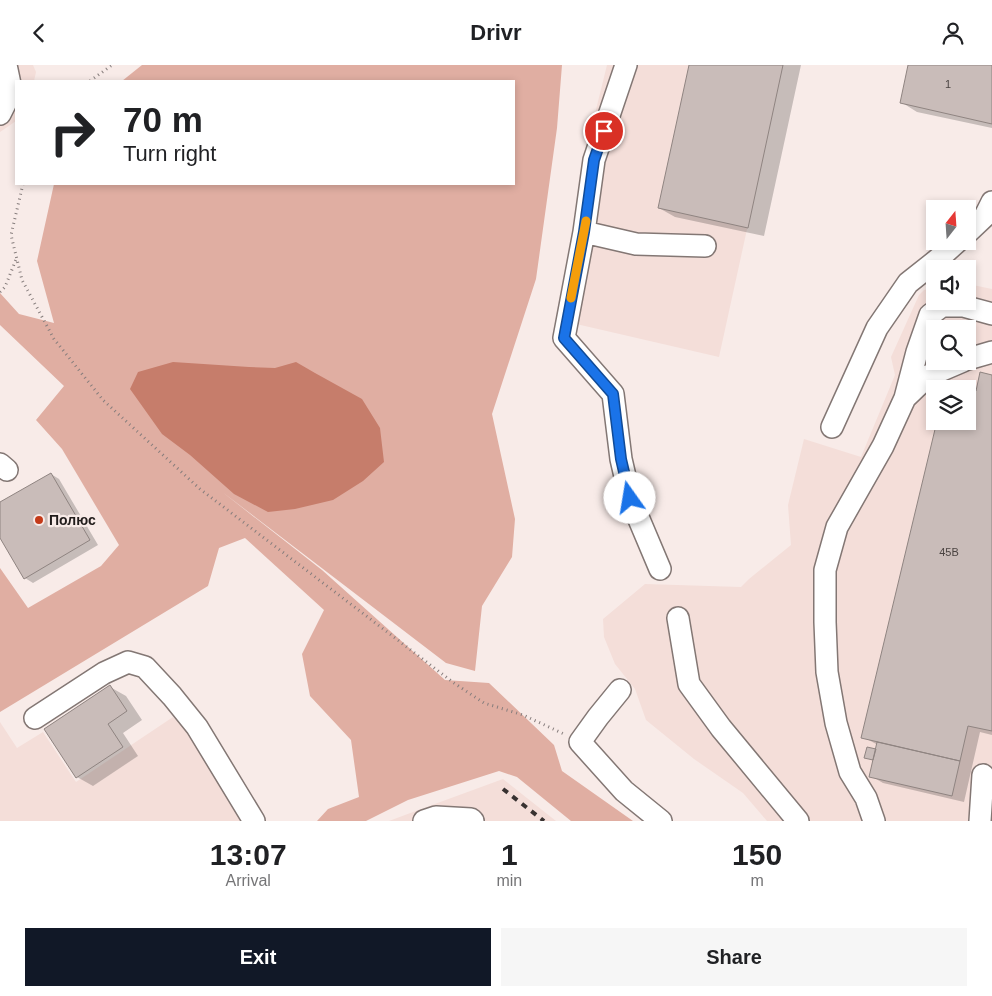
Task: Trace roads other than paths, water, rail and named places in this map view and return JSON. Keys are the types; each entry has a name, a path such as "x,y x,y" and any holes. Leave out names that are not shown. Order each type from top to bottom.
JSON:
{"lane":[{"path":"0,114 6,101 10,84 6,65"},
{"path":"626,65 594,160 584,232 564,338 613,394 621,459 630,498 660,569"},
{"path":"976,224 985,216 992,202"},
{"path":"584,232 636,244 705,246"},
{"path":"832,427 878,328 908,283 948,250"},
{"path":"870,819 866,798 850,772 836,723 827,673 825,622 826,570 837,527 883,446 905,398 930,315 942,305 962,305 992,314"},
{"path":"976,357 992,352"},
{"path":"905,398 928,376 942,370"},
{"path":"678,618 689,684 721,728 798,821"},
{"path":"35,718 104,673 128,663 145,667 197,727 254,821"},
{"path":"620,690 580,742 624,791 661,821"},
{"path":"980,821 983,775"},
{"path":"424,821 436,817 471,819 473,821"}],"railway":[{"path":"503,789 544,821"}],"place":[{"name":"Полюс","path":"39,520"}]}
